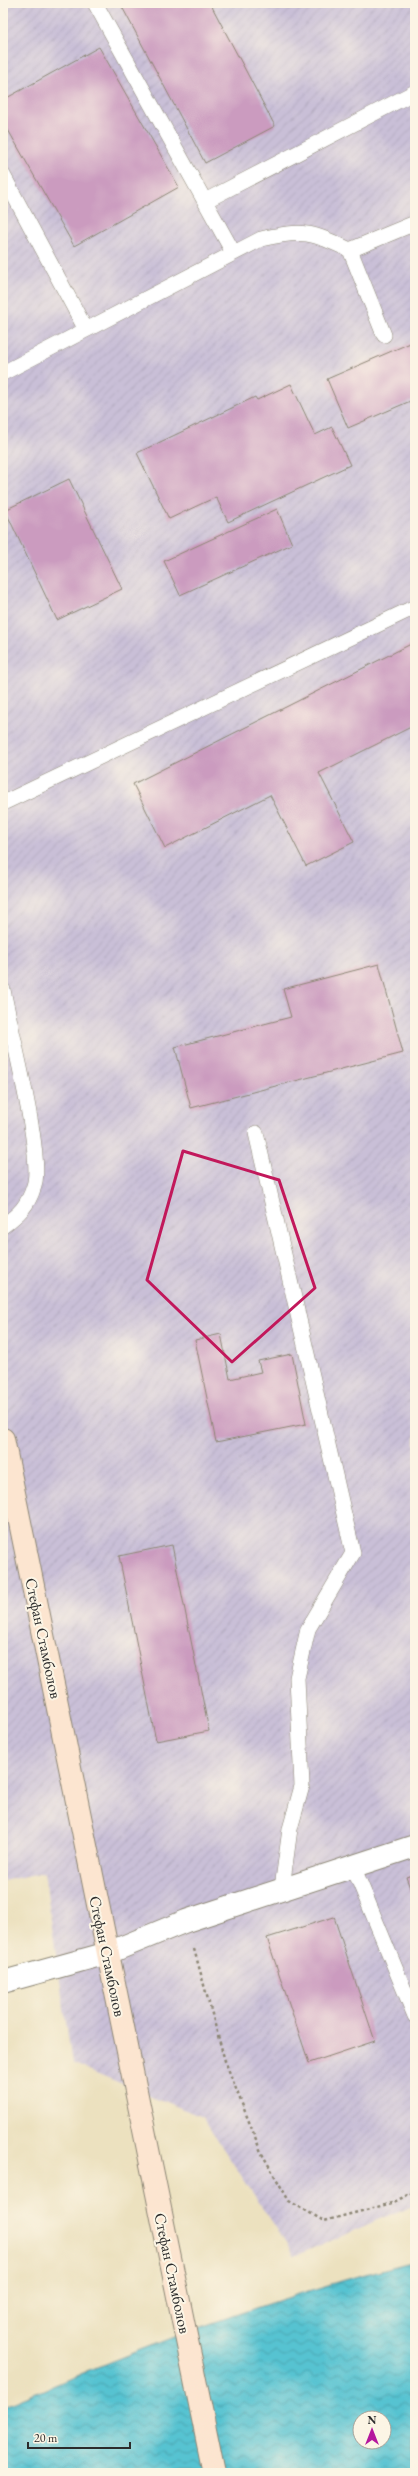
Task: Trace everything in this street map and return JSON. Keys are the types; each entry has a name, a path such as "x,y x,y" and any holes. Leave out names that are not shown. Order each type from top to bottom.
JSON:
{"street":[{"name":"Стефан Стамболов","path":"3,1439 214,2473"},
{"path":"3,1982 108,1953 186,1921 282,1888 415,1846"}],"lane":[{"path":"94,3 233,252"},
{"path":"205,201 415,92"},
{"path":"3,175 85,328"},
{"path":"350,250 415,223"},
{"path":"3,373 85,328 233,252 261,239 288,233 314,234 350,250 384,335"},
{"path":"3,803 415,607"},
{"path":"3,990 35,1148 35,1185 22,1212 3,1226"},
{"path":"256,1133 353,1553 308,1629 298,1678 302,1786 290,1829 282,1888"},
{"path":"353,1866 415,2016"}],"path":[{"path":"186,1921 224,2061 261,2152 289,2201 324,2220 392,2203 415,2191"}],"highlighted area":[{"path":"183,1151 279,1180 315,1288 232,1362 147,1280"}],"shaded area":[{"path":"3,3 415,3 415,2204 295,2256 202,2117 72,2063 44,1872 3,1881"}],"water":[{"path":"415,2261 415,2473 3,2473 3,2407 85,2372 169,2339 274,2302 344,2280"}],"building":[{"path":"120,3 210,3 275,126 205,163"},
{"path":"99,47 179,187 74,246 3,121 3,100"},
{"path":"415,341 415,399 348,428 327,379"},
{"path":"291,384 315,435 332,427 350,465 228,522 216,497 169,519 137,453 255,397 257,400"},
{"path":"69,479 122,589 57,620 5,510"},
{"path":"277,509 292,544 180,595 164,561"},
{"path":"415,642 415,725 319,773 354,842 306,866 270,795 165,848 133,784"},
{"path":"379,964 403,1053 191,1108 175,1047 291,1017 283,989"},
{"path":"221,1334 230,1379 261,1372 258,1361 292,1354 306,1424 216,1442 195,1340"},
{"path":"172,1545 209,1731 156,1741 119,1556"},
{"path":"415,1874 415,1902 406,1877"},
{"path":"334,1917 375,2041 309,2063 267,1938"}]}
